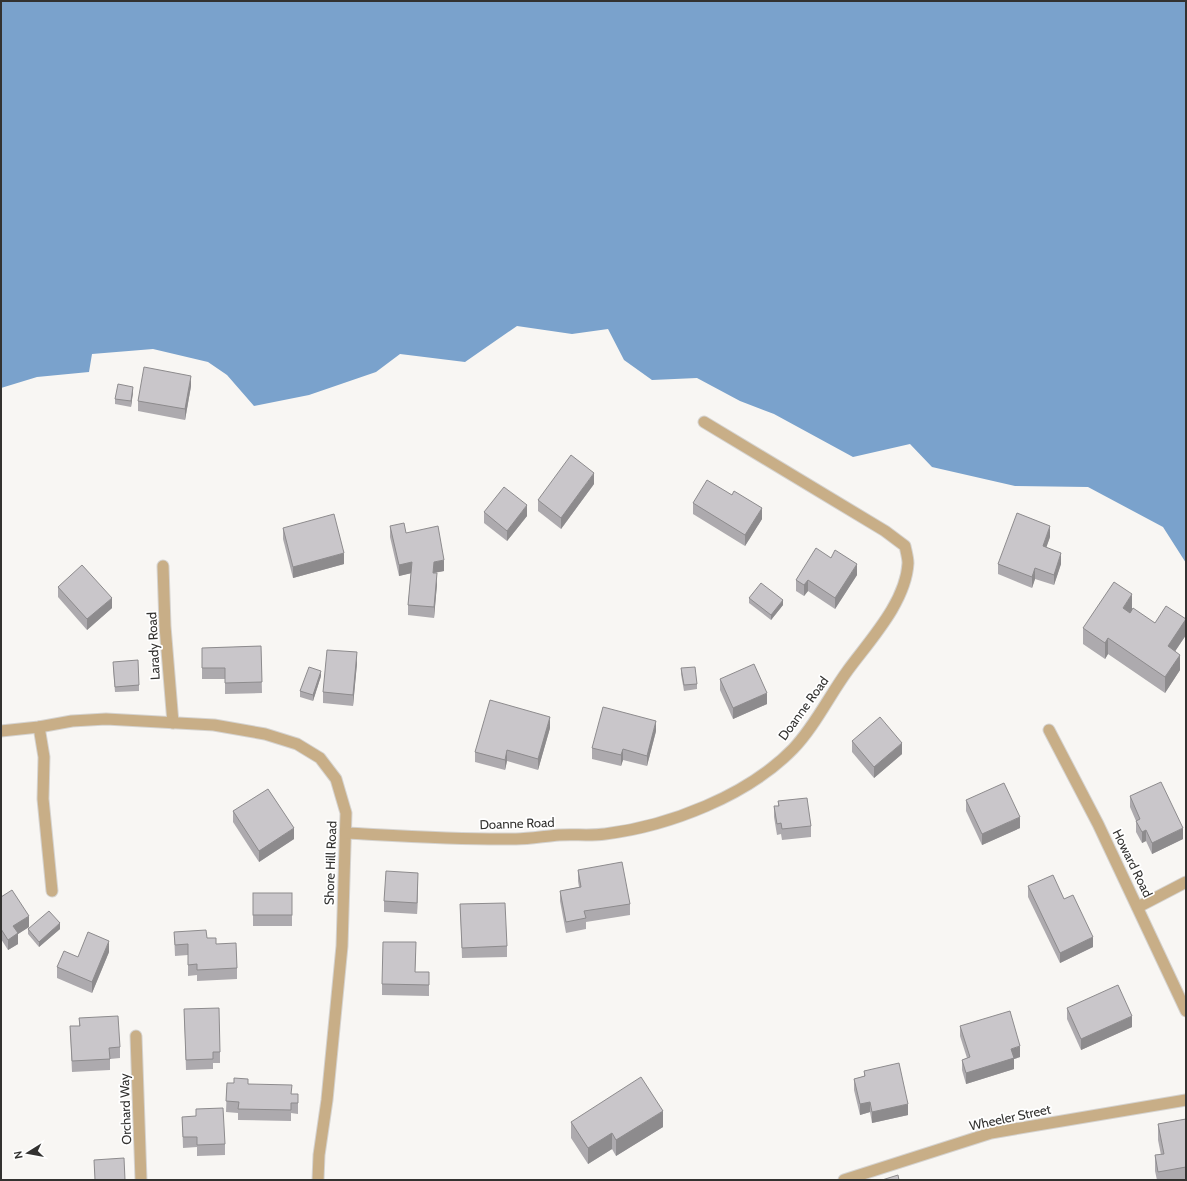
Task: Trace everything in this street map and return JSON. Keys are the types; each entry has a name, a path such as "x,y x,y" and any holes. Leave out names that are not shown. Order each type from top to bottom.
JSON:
{"street":[{"name":"Doanne Road","path":"346,833 518,839 561,835 604,834 664,822 710,805 746,784 793,749 818,715 834,689 891,611 903,584 908,563 905,546 878,526 704,422"},
{"name":"Larady Road","path":"163,566 165,626 174,723"},
{"name":"Shore Hill Road","path":"1,731 40,727 72,721 106,719 214,725 265,734 297,744 320,758 336,779 346,813 342,946 327,1100 319,1155 318,1180"},
{"path":"40,727 44,757 43,799 52,891"},
{"name":"Howard Road","path":"1049,730 1098,824 1186,1011"},
{"path":"1138,907 1186,882"},
{"name":"Orchard Way","path":"136,1036 141,1180"},
{"name":"Wheeler Street","path":"844,1180 991,1133 1186,1100"}],"water":[{"path":"1,1 1186,1 1186,563 1163,527 1088,487 1015,486 932,467 910,444 853,457 774,414 740,401 697,378 652,380 624,360 608,329 572,334 517,326 465,362 400,354 376,372 309,395 254,406 227,375 208,362 153,349 92,354 89,372 37,377 1,388"}],"building":[{"path":"144,367 191,376 185,409 138,401"},
{"path":"118,384 133,387 131,401 115,399"},
{"path":"571,455 594,473 561,518 538,500"},
{"path":"707,480 732,495 734,491 762,508 745,535 693,503"},
{"path":"504,487 527,505 507,531 484,512"},
{"path":"1017,513 1050,526 1043,546 1061,553 1054,575 1035,568 1032,577 998,564"},
{"path":"334,514 344,553 293,567 283,528"},
{"path":"404,523 406,533 438,526 444,560 434,562 433,573 437,573 434,607 408,605 412,562 399,565 390,526"},
{"path":"816,548 831,558 835,550 857,564 835,598 808,580 804,585 796,580"},
{"path":"82,565 112,598 87,619 58,587"},
{"path":"1114,582 1132,594 1123,608 1130,613 1133,608 1155,623 1166,606 1186,619 1168,646 1180,655 1165,677 1108,638 1105,643 1083,628"},
{"path":"761,583 783,600 771,615 749,598"},
{"path":"261,646 262,682 225,683 225,668 202,668 202,648"},
{"path":"327,650 357,652 353,695 323,692"},
{"path":"138,660 139,685 115,687 113,662"},
{"path":"754,664 767,693 733,708 720,679"},
{"path":"309,667 321,671 313,695 300,691"},
{"path":"695,667 697,684 684,685 681,668"},
{"path":"490,700 550,717 538,759 507,750 505,760 475,752"},
{"path":"603,707 656,721 647,756 623,749 621,755 592,748"},
{"path":"880,717 902,743 874,767 852,741"},
{"path":"1161,782 1183,828 1152,843 1146,830 1142,832 1136,821 1140,819 1130,796"},
{"path":"1004,783 1020,817 982,834 966,800"},
{"path":"268,789 294,828 259,851 233,811"},
{"path":"807,798 811,826 782,829 781,823 777,824 774,806 779,806 778,801"},
{"path":"622,862 630,904 584,911 586,918 566,922 560,891 581,887 578,870"},
{"path":"386,871 418,873 417,903 384,901"},
{"path":"1053,875 1064,899 1073,895 1093,937 1060,953 1028,886"},
{"path":"12,890 29,916 13,926 18,933 8,940 1,929 1,897"},
{"path":"253,893 292,893 292,915 253,915"},
{"path":"505,903 507,946 462,948 460,904"},
{"path":"49,911 60,923 39,942 28,929"},
{"path":"206,930 207,938 216,938 216,944 236,943 237,968 197,970 197,964 188,965 188,944 175,945 174,932"},
{"path":"88,932 109,941 92,982 57,967 64,951 78,957"},
{"path":"383,942 416,942 415,972 429,972 429,985 382,984"},
{"path":"1118,985 1132,1016 1081,1039 1067,1008"},
{"path":"219,1008 220,1052 213,1052 213,1059 186,1060 184,1009"},
{"path":"1010,1011 1020,1046 1011,1049 1014,1058 966,1073 962,1060 970,1057 960,1026"},
{"path":"118,1016 120,1047 109,1048 110,1059 72,1061 70,1026 80,1026 79,1018"},
{"path":"899,1063 908,1104 872,1112 870,1102 860,1104 854,1079 865,1076 864,1071"},
{"path":"641,1077 663,1111 616,1140 612,1133 588,1148 571,1122"},
{"path":"234,1078 248,1079 248,1084 292,1085 291,1094 298,1094 298,1103 291,1103 291,1110 238,1109 239,1102 226,1101 227,1083 234,1083"},
{"path":"223,1108 225,1144 197,1145 197,1137 183,1137 182,1117 196,1116 196,1109"},
{"path":"1186,1119 1186,1167 1158,1172 1155,1155 1164,1154 1158,1124"},
{"path":"124,1158 125,1180 95,1180 94,1160"},
{"path":"898,1175 899,1180 882,1180"}]}
